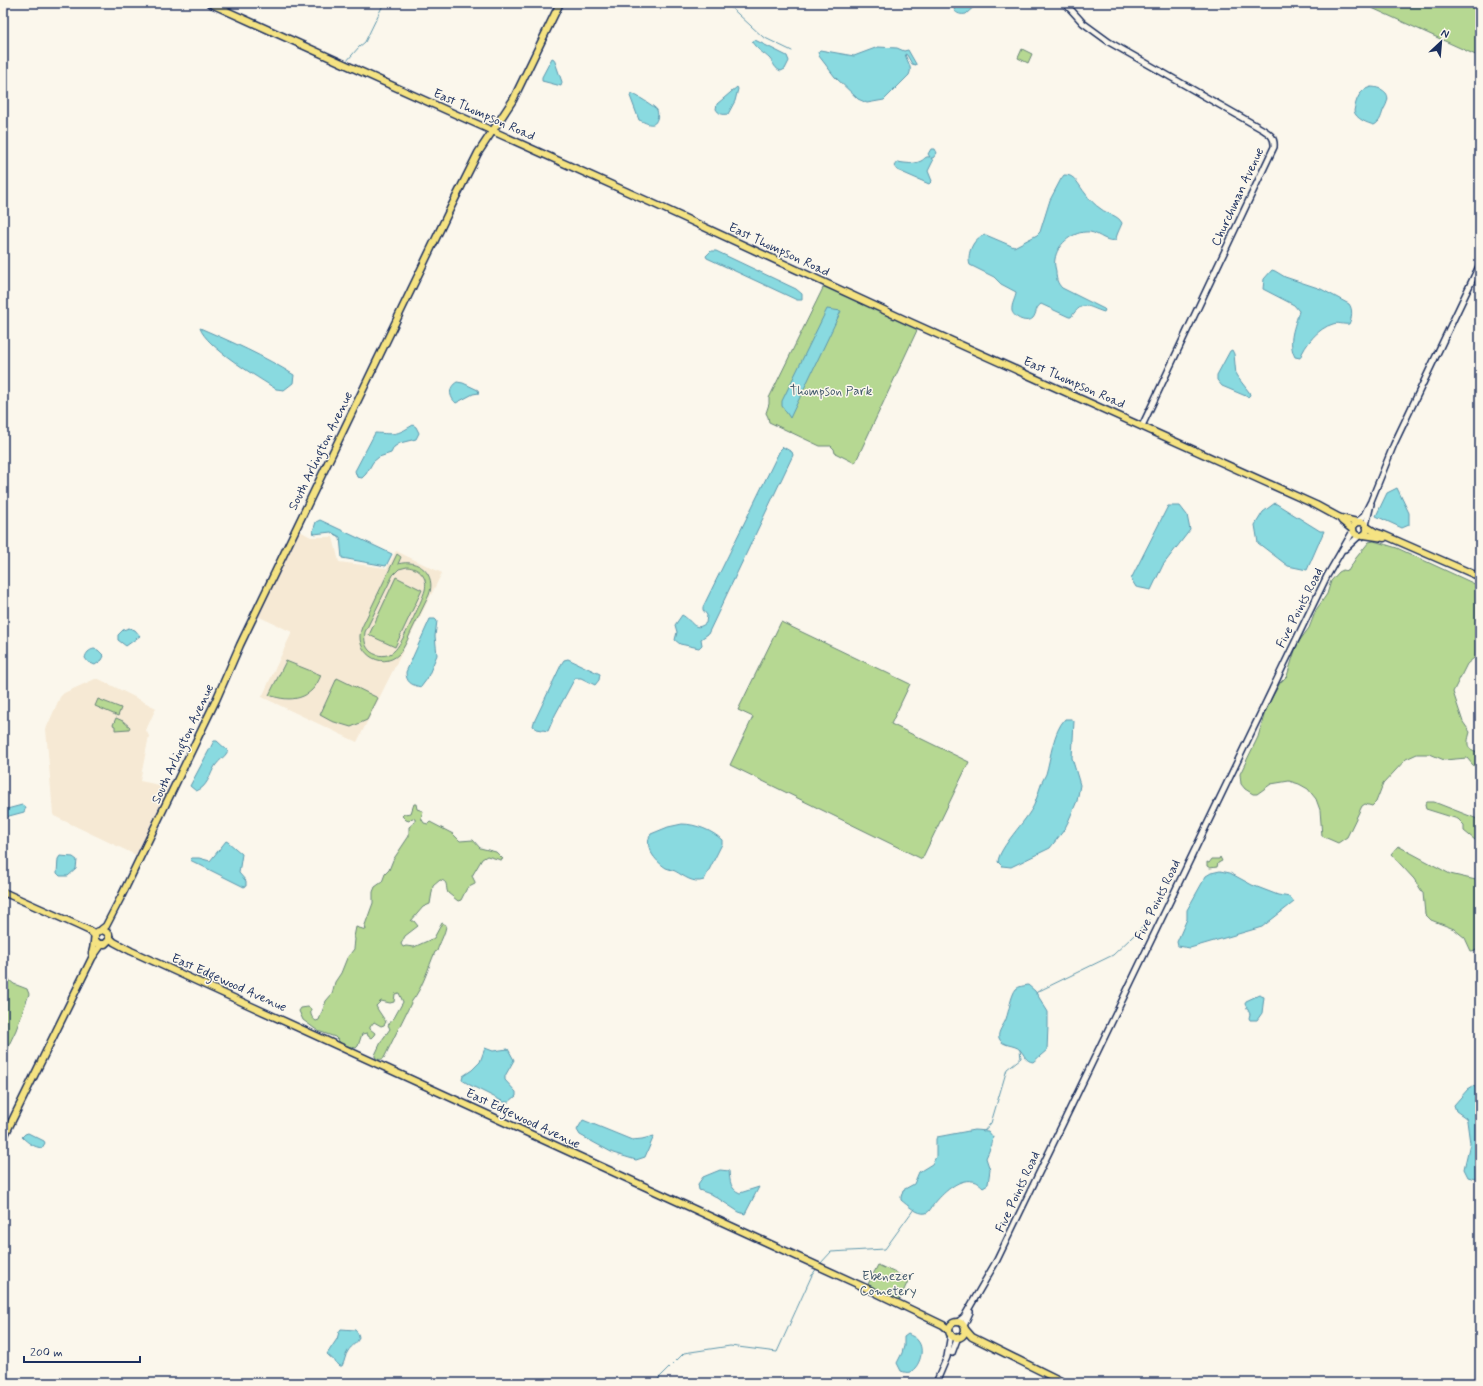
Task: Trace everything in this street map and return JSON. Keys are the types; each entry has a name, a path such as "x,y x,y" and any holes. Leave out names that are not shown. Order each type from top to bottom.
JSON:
{"main road":[{"name":"East Thompson Road","path":"209,3 652,202 903,319 1316,505 1340,518 1358,522"},
{"name":"South Arlington Avenue","path":"95,938 106,926 113,914 393,326 476,159 515,96 560,3"},
{"name":"East Thompson Road","path":"1340,518 1353,530"},
{"path":"1387,537 1384,538 1355,534 1353,530 1354,524 1363,522 1367,526 1387,537 1480,576"},
{"path":"1361,535 1367,531 1367,526"},
{"path":"3,892 90,931 95,938 104,944 125,948"},
{"name":"South Arlington Avenue","path":"104,944 108,941 113,914"},
{"path":"77,925 101,930 109,935 114,942 122,944 125,948"},
{"path":"92,958 95,938"},
{"path":"3,1139 92,958 104,944"},
{"name":"East Edgewood Avenue","path":"125,948 913,1310 943,1325 950,1332 959,1337"},
{"name":"East Edgewood Avenue","path":"913,1310 964,1327"},
{"path":"950,1332 955,1323"},
{"path":"959,1337 964,1333 964,1327"},
{"path":"964,1327 971,1336 1065,1383"},
{"path":"959,1337 1001,1352"}],"street":[{"name":"Churchman Avenue","path":"1064,3 1083,23 1109,42 1271,134 1274,141 1274,147 1142,426"},
{"path":"1358,522 1363,517 1371,501 1394,444 1480,264"},
{"path":"1367,526 1371,501"},
{"name":"Five Points Road","path":"997,1260 1307,616 1327,576 1353,530"},
{"name":"Five Points Road","path":"1343,550 1361,535"},
{"path":"955,1323 964,1316 997,1260"},
{"path":"964,1327 971,1309 988,1283 997,1260"},
{"path":"937,1383 948,1357 950,1332"},
{"path":"937,1383 949,1362 953,1347 959,1337"}],"shaded area":[{"path":"296,529 311,537 333,537 339,562 387,568 396,551 442,573 357,742 262,697 292,632 255,615"},
{"path":"95,679 99,679 156,708 146,730 149,736 140,781 174,788 140,857 54,816 53,814 46,729 60,697 64,693"}],"green space":[{"path":"1361,3 1480,3 1480,57"},
{"path":"1022,49 1032,54 1028,63 1018,58"},
{"name":"Thompson Park","path":"825,284 919,326 855,463 835,453 831,446 820,446 769,422 766,413 769,398"},
{"path":"1374,541 1397,548 1477,585 1480,585 1480,656 1474,658 1467,664 1453,692 1463,722 1470,732 1468,739 1469,748 1480,752 1480,769 1473,765 1467,758 1444,760 1430,754 1417,754 1406,759 1383,784 1376,802 1372,806 1365,804 1362,806 1347,837 1338,843 1322,836 1320,810 1316,799 1308,789 1289,781 1271,784 1257,794 1253,794 1245,789 1241,784 1240,774 1258,737 1266,708 1280,683 1287,676 1297,644 1309,628 1316,610 1327,594 1331,581 1339,572 1343,570 1348,571 1369,542"},
{"path":"397,554 401,557 398,564 412,563 424,569 430,580 431,587 429,595 399,654 392,659 384,661 377,660 370,656 361,644 360,636 362,627","holes":["407,567 416,569 422,574 425,581 426,586 420,603 406,632 394,651 386,655 374,654 366,646 365,632 393,575 399,569"]},
{"path":"396,577 422,590 395,647 369,635"},
{"path":"781,622 910,684 891,724 969,762 922,859 730,765 753,717 738,710"},
{"path":"286,661 321,675 312,690 293,699 285,699 269,695"},
{"path":"337,678 378,698 367,720 351,727 331,721 320,715"},
{"path":"98,699 121,708 118,716 95,706"},
{"path":"116,718 123,721 130,727 129,729 115,730 115,726 113,725"},
{"path":"1427,802 1434,802 1480,820 1480,844 1464,831 1464,825 1458,819 1426,809 1425,805"},
{"path":"414,804 416,804 417,809 423,811 421,818 424,823 428,824 430,822 453,834 460,841 473,840 480,848 496,852 503,859 501,860 487,856 482,859 472,876 475,884 467,888 461,900 458,901 448,893 445,882 443,881 440,880 433,886 430,904 423,907 411,921 414,921 418,926 405,936 401,944 403,947 414,947 434,938 442,923 446,925 446,928 419,990 384,1058 377,1059 375,1055 382,1040 390,1029 388,1025 394,1018 403,1002 399,993 395,994 394,1002 390,1003 381,1001 376,1006 386,1022 381,1026 374,1022 370,1029 375,1033 374,1035 371,1038 367,1033 362,1034 356,1048 343,1045 335,1037 318,1031 303,1020 299,1011 301,1008 308,1007 311,1009 313,1019 316,1021 319,1020 326,1001 332,994 335,982 341,973 347,958 354,949 356,927 366,930 365,925 373,903 373,892 375,887 382,882 393,860 409,836 409,827 415,822 415,819 412,818 409,821 402,816 404,814 411,813"},
{"path":"1398,846 1450,874 1480,881 1480,947 1478,950 1471,951 1465,938 1454,929 1431,920 1425,914 1423,893 1414,879 1391,854"},
{"path":"1220,857 1222,861 1218,863 1217,867 1210,868 1207,866 1207,862 1209,863 1212,859 1219,859"},
{"path":"3,962 7,969 9,980 14,984 27,989 29,994 16,1030 6,1051 3,1052"},
{"name":"Ebenezer Cometery","path":"878,1265 909,1279 898,1303 866,1288"}],"water":[{"path":"957,3 978,3 966,14 962,14 954,10"},
{"path":"755,40 787,56 789,61 785,69 781,71 777,69 770,59 752,42"},
{"path":"878,47 897,48 904,51 908,50 916,65 912,64 905,54 910,67 909,75 884,100 867,103 858,99 835,77 819,56 818,52 820,50 854,56"},
{"path":"552,58 554,59 562,82 561,86 542,81 542,77"},
{"path":"737,87 738,89 735,101 728,114 720,113 716,109 717,104"},
{"path":"1371,87 1384,91 1388,98 1380,119 1374,125 1359,118 1354,111 1361,93 1367,88"},
{"path":"631,93 656,108 658,114 654,124 649,124 639,120 630,96"},
{"path":"931,149 935,149 937,153 933,158 931,158 933,161 928,171 932,181 929,184 897,170 894,166 897,162 915,163 926,157 930,157 928,154"},
{"path":"1064,175 1074,178 1094,204 1103,211 1118,218 1122,223 1116,240 1108,240 1089,232 1080,233 1070,237 1059,249 1055,259 1057,278 1062,288 1105,310 1104,312 1083,306 1075,311 1071,317 1069,317 1041,304 1033,318 1030,320 1024,320 1015,316 1012,311 1016,292 1001,284 994,277 970,265 970,251 978,239 986,235 1014,247 1037,235 1040,232 1050,200"},
{"path":"711,251 716,251 796,289 802,294 802,300 797,300 707,258 706,256"},
{"path":"1272,270 1285,277 1321,289 1349,304 1352,314 1349,324 1335,323 1322,329 1305,348 1300,358 1295,357 1292,340 1299,311 1294,305 1263,289 1264,279"},
{"path":"827,309 841,311 790,418 782,406 782,401"},
{"path":"200,328 283,368 294,375 293,383 284,390 276,389 222,353 204,336"},
{"path":"1232,350 1234,354 1236,375 1249,392 1250,395 1248,397 1222,386 1217,380 1217,375 1230,351"},
{"path":"457,382 463,383 478,390 479,393 473,394 456,403 450,392 454,384"},
{"path":"413,425 419,433 416,439 400,443 394,447 391,453 379,457 373,462 362,478 357,477 355,471 375,433 395,434"},
{"path":"783,447 792,452 793,455 708,634 701,639 702,645 699,648 680,644 675,640 677,632 675,625 682,615 693,625 699,627 706,623 707,615 703,610 703,607 780,450"},
{"path":"1397,488 1409,513 1409,525 1402,528 1376,516 1387,493"},
{"path":"1275,503 1320,531 1324,531 1307,570 1288,566 1258,543 1255,525 1263,512"},
{"path":"1168,506 1180,506 1187,515 1190,530 1163,565 1151,590 1136,587 1131,579"},
{"path":"320,520 392,554 386,566 342,558 340,537 331,532 314,534 313,531 316,522"},
{"path":"430,619 435,619 437,621 435,636 437,655 427,679 421,687 408,681 406,672"},
{"path":"129,628 135,630 140,636 126,646 118,640 118,635 123,630"},
{"path":"94,649 98,650 104,656 102,660 95,665 88,662 85,658 88,652"},
{"path":"568,659 600,674 599,680 595,685 581,678 575,678 548,731 537,729 533,726 534,722 562,663 564,660"},
{"path":"1065,719 1071,719 1074,721 1072,758 1080,785 1077,801 1068,822 1064,830 1050,848 1011,867 1002,866 998,862 1003,849 1034,805 1042,781 1046,774 1055,738 1061,724"},
{"path":"214,741 217,741 228,751 215,766 206,784 196,791 190,786"},
{"path":"22,805 26,807 24,812 9,816 3,821 3,808 7,809"},
{"path":"682,824 693,825 704,829 722,840 722,844 704,880 692,880 666,868 654,857 649,848 648,843 651,834 668,827"},
{"path":"226,841 242,854 239,873 246,881 246,886 244,887 190,860 192,858 199,858 210,861"},
{"path":"60,856 73,857 77,860 76,869 68,876 60,876 57,873 58,859"},
{"path":"1220,871 1230,873 1252,885 1278,895 1290,897 1294,902 1262,927 1190,948 1178,946 1177,942 1187,919 1187,910 1206,876"},
{"path":"1028,985 1035,991 1048,1012 1047,1050 1033,1062 1027,1059 1018,1048 1003,1043 999,1038 1000,1031 1006,1019 1014,992 1019,987"},
{"path":"1259,995 1264,997 1262,1013 1257,1020 1250,1020 1250,1014 1245,1004 1246,1001"},
{"path":"485,1048 493,1051 508,1049 514,1060 505,1076 505,1080 516,1092 516,1096 509,1102 504,1102 462,1080 463,1076 480,1062"},
{"path":"1473,1086 1480,1089 1480,1177 1475,1179 1468,1177 1464,1169 1470,1143 1467,1121 1466,1118 1456,1111 1454,1105 1468,1089"},
{"path":"583,1120 632,1140 654,1136 645,1157 636,1160 613,1153 580,1135 577,1130"},
{"path":"974,1130 988,1131 993,1137 992,1144 986,1158 990,1170 988,1184 983,1187 975,1182 967,1181 956,1184 941,1196 926,1213 916,1211 901,1200 903,1190 914,1184 919,1172 932,1164 936,1157 937,1137"},
{"path":"28,1133 44,1141 45,1143 42,1148 36,1147 22,1137"},
{"path":"720,1170 729,1171 732,1187 740,1193 759,1187 745,1214 739,1212 713,1195 699,1190 698,1184 703,1177"},
{"path":"341,1329 355,1330 359,1336 357,1341 347,1353 342,1366 340,1366 327,1354 337,1339"},
{"path":"908,1334 917,1340 921,1349 919,1362 914,1370 910,1372 901,1371 897,1363 904,1346 904,1337"}],"waterway":[{"path":"346,62 365,42 384,3"},
{"path":"726,3 763,37 792,51"},
{"path":"1036,994 1037,992 1113,955 1150,920"},
{"path":"984,1131 991,1123 1007,1069 1021,1058 1020,1050"},
{"path":"820,1264 831,1252 885,1249 914,1209"},
{"path":"640,1383 657,1380 684,1353 730,1346 777,1352 812,1275 817,1268"}]}
